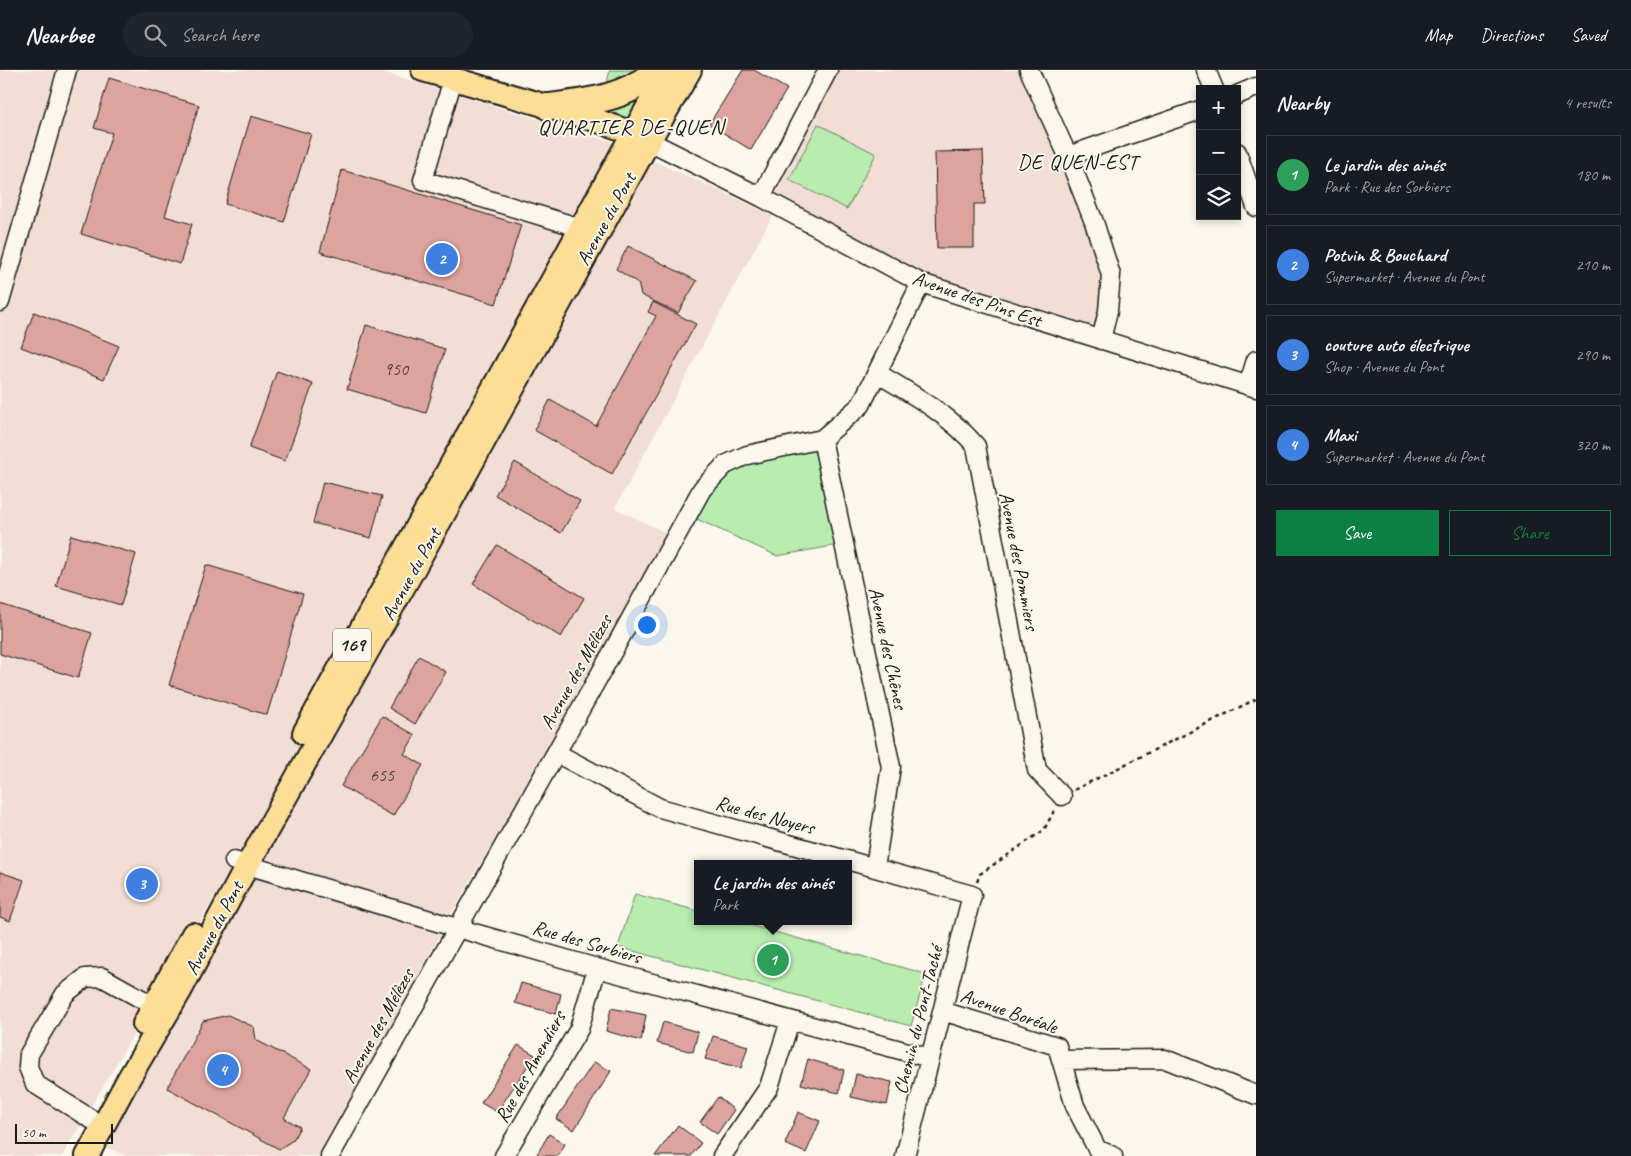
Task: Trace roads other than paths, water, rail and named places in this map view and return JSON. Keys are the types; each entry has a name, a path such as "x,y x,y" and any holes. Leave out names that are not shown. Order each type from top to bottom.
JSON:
{"highway":[{"path":"549,107 594,101 620,94 639,85 658,70"}],"main road":[{"path":"423,70 641,136"},
{"name":"Avenue du Pont","path":"70,1156 154,1006 240,864 422,554 641,136 669,70"},
{"name":"Avenue du Pont","path":"87,1156 129,1078 179,993 240,864 581,228 641,136 690,70"}],"street":[{"path":"0,302 66,70"},
{"path":"761,197 828,70"},
{"path":"1029,70 1068,156 1094,222 1111,275 1108,311 1100,340"},
{"path":"1206,70 1212,85"},
{"path":"453,79 423,180 581,228"},
{"path":"1241,93 1256,87"},
{"path":"1068,156 1196,111"},
{"name":"Avenue des Pins Est","path":"641,136 761,197 920,284 1252,387"},
{"path":"1241,164 1256,207"},
{"name":"Avenue des Mélèzes","path":"330,1156 702,489 725,466 747,455 822,439 861,405 920,284"},
{"path":"1252,387 1256,360"},
{"name":"Avenue des Pommiers","path":"877,373 921,399 966,434 976,446 1037,770 1062,796"},
{"name":"Avenue des Chênes","path":"822,439 891,767 875,867"},
{"name":"Rue des Noyers","path":"556,753 660,808 849,860"},
{"name":"Rue des Noyers","path":"852,861 972,894"},
{"name":"Rue des Sorbiers","path":"240,864 597,968 930,1058"},
{"name":"Chemin du Pont-Taché","path":"905,1156 972,894"},
{"name":"Rue des Amendiers","path":"504,1156 579,1029 597,968"},
{"path":"91,1119 36,1084 28,1067 30,1054 65,994 85,978 102,977 154,1006"},
{"name":"Avenue Boréale","path":"942,1011 1057,1046 1075,1106 1097,1149 1113,1156"},
{"path":"722,1156 769,1087 790,1021"},
{"path":"1061,1060 1165,1059 1256,1095"}],"place":[{"name":"Potvin & Bouchard","path":"442,259"},
{"name":"couture auto électrique","path":"142,884"},
{"name":"Le jardin des ainés","path":"773,960"},
{"name":"Maxi","path":"223,1070"}],"district":[{"name":"QUARTIER DE-QUEN","path":"631,127"},
{"name":"DE QUEN-EST","path":"1078,162"}]}
